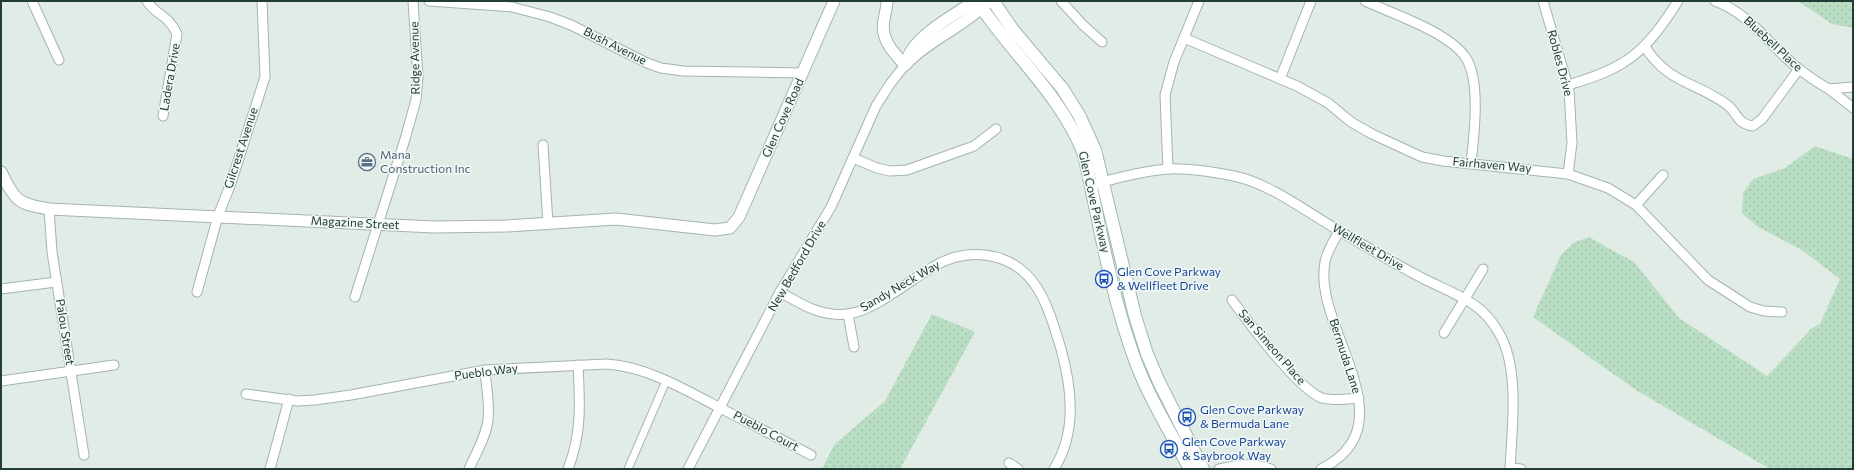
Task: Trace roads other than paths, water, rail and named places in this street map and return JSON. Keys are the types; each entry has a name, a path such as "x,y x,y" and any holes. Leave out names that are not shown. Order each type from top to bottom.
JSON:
{"main road":[{"name":"Glen Cove Parkway","path":"993,1 1012,30 1062,88 1079,115 1095,150 1135,316 1147,354 1159,382 1203,469"},
{"name":"Glen Cove Parkway","path":"981,3 996,29 1053,97 1069,121 1084,154 1127,337 1145,384 1190,469"}],"street":[{"path":"32,1 58,60"},
{"name":"Ladera Drive","path":"147,1 150,6 167,18 177,34 163,116"},
{"name":"Gilcrest Avenue","path":"197,292 218,216 231,183 265,77 262,1"},
{"name":"Ridge Avenue","path":"355,297 406,139 416,100 418,77 413,1"},
{"name":"Bush Avenue","path":"429,1 512,8 550,16 647,63 661,68 683,71 803,74"},
{"name":"Glen Cove Road","path":"726,230 734,225 739,217 834,1"},
{"path":"887,1 883,25 885,38 891,49 905,65"},
{"path":"1061,1 1083,25 1102,42"},
{"path":"1168,169 1165,95 1174,62 1199,1"},
{"path":"1280,79 1311,1"},
{"path":"1366,1 1445,38 1466,58 1474,88 1475,124 1471,163"},
{"name":"Robles Drive","path":"1543,1 1568,85 1572,113 1572,143 1568,174"},
{"path":"1568,85 1609,71 1629,60 1644,47 1663,25 1678,1"},
{"name":"Bluebell Place","path":"1715,1 1738,12 1760,30 1811,79 1829,89 1853,108"},
{"name":"New Bedford Drive","path":"688,469 780,292 831,207 876,106 890,84 905,65 981,3"},
{"name":"Fairhaven Way","path":"1184,38 1280,79 1328,103 1351,122 1398,147 1422,157 1568,174 1608,188 1636,205 1708,280 1750,307 1764,311 1782,312"},
{"path":"1644,47 1662,69 1677,79 1714,95 1731,107 1741,122 1745,125 1753,126 1762,119 1800,69"},
{"path":"1829,89 1853,87"},
{"path":"853,158 877,168 890,171 907,170 974,146 996,129"},
{"path":"543,145 548,224"},
{"name":"Wellfleet Drive","path":"1091,185 1133,174 1168,169 1192,170 1234,176 1249,181 1281,196 1339,231 1464,299 1491,320 1499,331 1508,353 1512,381 1510,469"},
{"name":"Magazine Street","path":"1,172 11,191 22,203 49,209 472,227 548,224 616,219 706,230 726,230"},
{"path":"1636,205 1663,175"},
{"name":"Palou Street","path":"49,209 56,282 84,455"},
{"name":"Bermuda Lane","path":"1325,468 1341,455 1350,445 1357,432 1361,409 1349,363 1326,299 1324,275 1325,261 1339,231"},
{"name":"Sandy Neck Way","path":"780,292 810,309 822,312 848,314 862,310 874,304 934,266 953,257 976,254 992,256 1012,262 1030,278 1044,297 1065,364 1070,392 1070,424 1063,450 1054,469"},
{"path":"1444,332 1483,269"},
{"path":"1,289 56,282"},
{"name":"San Simeon Place","path":"1232,300 1265,342 1311,391 1322,397 1339,400 1359,398"},
{"path":"848,314 854,347"},
{"path":"1,381 114,365"},
{"path":"568,469 580,426 578,365"},
{"name":"Pueblo Way","path":"246,394 289,399 315,400 351,395 485,370 578,365 621,365 637,369 666,381 720,407"},
{"path":"469,469 485,434 488,421 485,370"},
{"path":"628,469 666,381"},
{"path":"270,469 289,399"},
{"name":"Pueblo Court","path":"720,407 811,455"},
{"path":"1009,463 1018,469"},
{"path":"1219,469 1241,464 1257,464 1271,469"},
{"path":"1510,469 1521,469"}],"place":[{"name":"Mana Construction Inc","path":"367,162"},
{"name":"Glen Cove Parkway & Wellfleet Drive","path":"1104,279"},
{"name":"Glen Cove Parkway & Bermuda Lane","path":"1187,417"},
{"name":"Glen Cove Parkway & Saybrook Way","path":"1169,449"}]}
